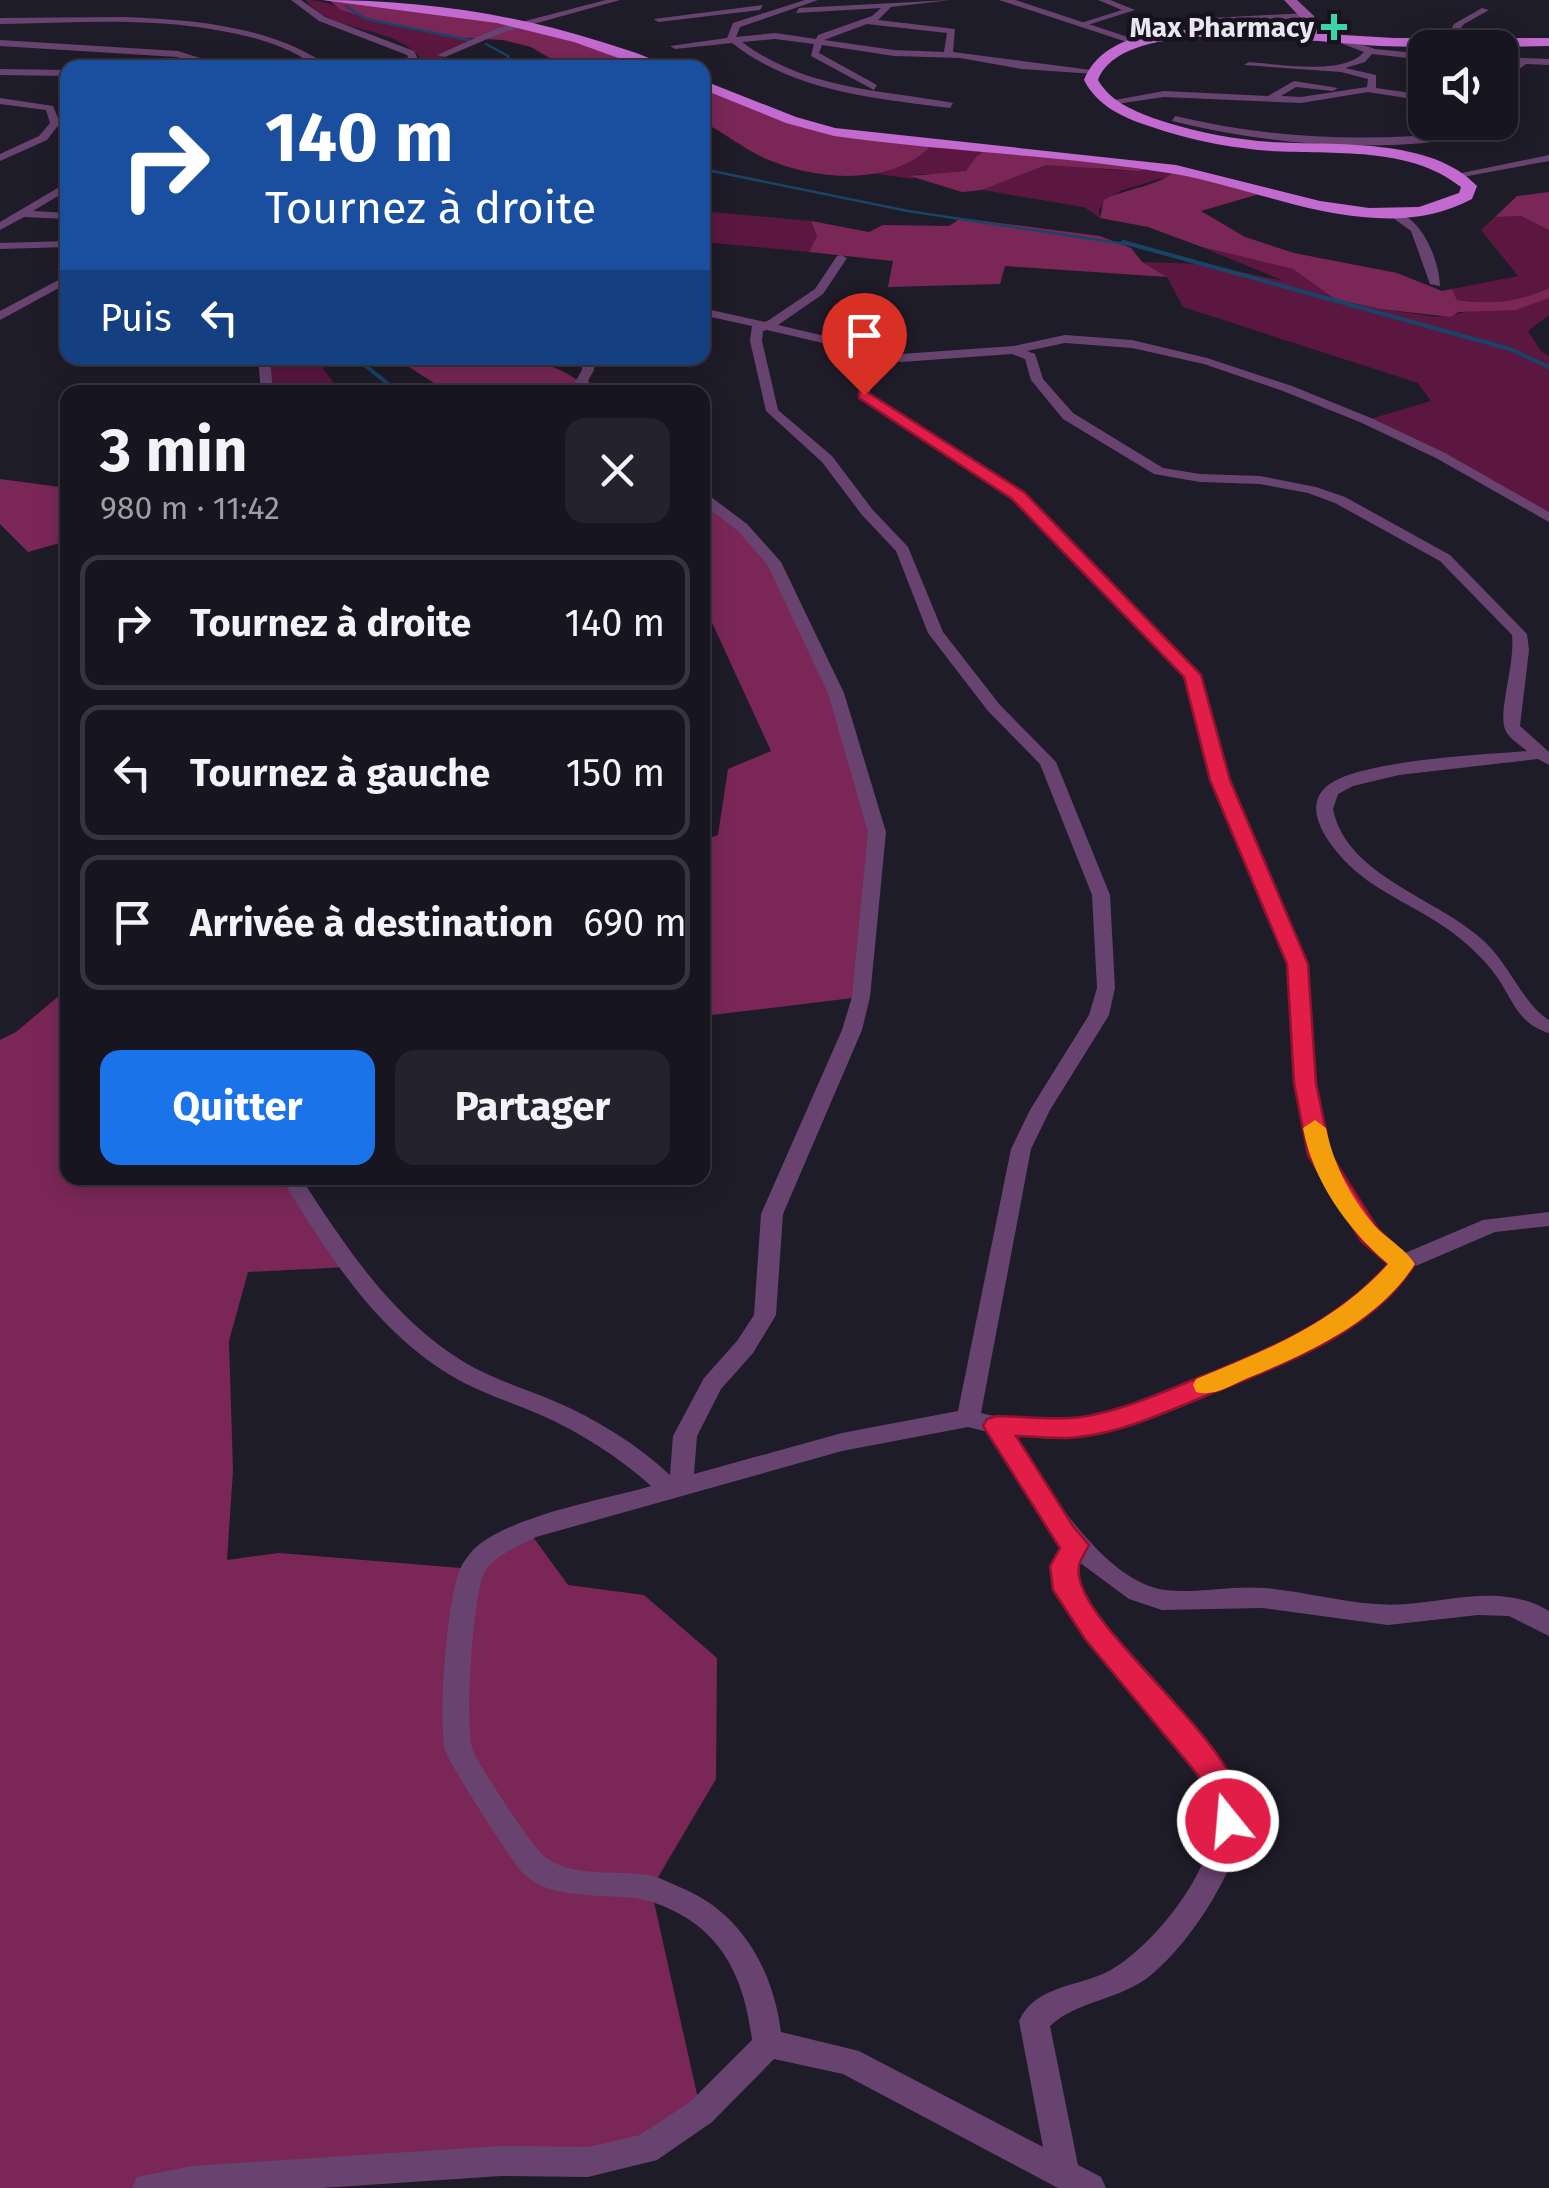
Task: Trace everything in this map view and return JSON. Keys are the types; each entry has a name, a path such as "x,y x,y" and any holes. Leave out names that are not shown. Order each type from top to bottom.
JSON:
{"highway":[{"path":"328,0 432,8 528,24 604,45 641,60"},
{"path":"710,87 791,120 834,132 1107,160 1202,175 1332,208 1392,213 1426,210 1466,196 1469,186 1457,174 1393,156 1259,145 1182,131 1150,122 1109,102 1091,80 1102,59 1137,42 1206,34 1408,41"},
{"path":"1518,42 1549,42"}],"main road":[{"path":"1290,0 1307,16 1317,38"}],"street":[{"path":"295,0 322,19 410,53 413,60"},
{"path":"431,52 616,0"},
{"path":"753,8 763,0"},
{"path":"658,19 686,18 786,0"},
{"path":"686,18 736,25 814,0"},
{"path":"783,13 947,0"},
{"path":"1004,0 1137,42"},
{"path":"1084,25 1131,10 1102,0"},
{"path":"654,4 659,10 655,33"},
{"path":"888,5 867,21 817,41 814,54 899,97"},
{"path":"1451,30 1464,18 1484,10"},
{"path":"1194,19 1307,16"},
{"path":"0,21 221,28 300,50 316,60"},
{"path":"867,21 952,30 948,56"},
{"path":"732,38 736,25"},
{"path":"675,46 766,35 883,52 1094,71"},
{"path":"732,38 753,54 809,78 950,104"},
{"path":"1341,40 1370,51 1408,55"},
{"path":"0,43 178,54 199,60"},
{"path":"388,44 431,52 442,60"},
{"path":"1339,70 1334,66 1362,60 1370,51"},
{"path":"1518,61 1549,62"},
{"path":"1518,66 1524,61"},
{"path":"1249,65 1373,76 1369,89"},
{"path":"0,72 60,73"},
{"path":"1109,102 1164,94 1320,98 1369,89 1408,95"},
{"path":"0,101 60,106"},
{"path":"50,108 53,128"},
{"path":"1175,119 1246,136 1295,140 1408,139"},
{"path":"0,158 43,138 53,128 60,128"},
{"path":"1457,174 1549,158"},
{"path":"0,227 60,190"},
{"path":"1392,213 1416,229 1436,284"},
{"path":"24,214 60,216"},
{"path":"0,246 60,244"},
{"path":"759,327 797,310 836,274 842,258"},
{"path":"0,316 60,282"},
{"path":"710,314 913,359 1014,350 1049,340 1101,340 1189,357 1370,419 1485,478 1549,518"},
{"path":"759,327 756,342 772,411 827,458 866,512 902,550 936,633 994,708 1048,762 1101,895 1106,988 1092,1028 1040,1110 1021,1149 968,1418"},
{"path":"1014,350 1031,357 1036,380 1068,416 1159,471 1200,478 1260,480 1311,490 1340,500 1445,558 1518,634 1521,650 1512,726 1517,735 1545,757"},
{"path":"877,353 864,370 864,395 1018,495 1192,675 1220,780 1297,964 1305,1083 1320,1155 1370,1235 1402,1264"},
{"path":"676,1488 685,1436 712,1384 745,1346 765,1315 772,1214 852,1030 861,997 876,832 836,692 774,562 742,527 710,503"},
{"path":"1545,757 1360,777 1331,791 1324,800 1323,812 1344,848 1362,867 1461,929 1510,982 1527,1014 1549,1028"},
{"path":"295,1185 348,1267 392,1322 456,1368 550,1409 676,1488"},
{"path":"148,2188 501,2161 588,2162 646,2148 702,2112 758,2057 767,2043 756,1988 744,1959 721,1928 697,1908 651,1888 552,1879 530,1862 458,1750 457,1684 464,1597 472,1569 485,1554 528,1530 842,1442 968,1418 996,1426 1079,1428 1151,1408 1285,1353 1333,1326 1381,1288 1402,1264 1491,1226 1547,1221"},
{"path":"996,1426 1063,1534 1102,1569 1142,1595 1174,1600 1294,1600 1338,1612 1384,1616 1422,1614 1458,1605 1508,1606 1526,1610 1549,1626"},
{"path":"1075,1545 1064,1566 1068,1590 1095,1631 1209,1766 1223,1792 1228,1821 1212,1877 1170,1938 1122,1979 1051,2003 1034,2020 1077,2181"},
{"path":"767,2043 848,2062 1077,2181"}],"shaded area":[{"path":"306,0 401,27 483,40 442,56 445,60 420,60 396,40 317,11"},
{"path":"329,0 506,19 638,60 553,60 531,47 503,40 448,37 341,10"},
{"path":"710,87 810,126 919,142 929,148 892,169 849,176 805,171 756,154 710,126"},
{"path":"919,142 989,148 959,173 918,174 913,179 871,173"},
{"path":"989,148 1153,167 1139,171 1046,165 982,190 962,192 910,176 966,171"},
{"path":"1046,165 1176,170 1169,176 1120,191 1099,209 1100,218 1084,207 982,190"},
{"path":"1176,170 1266,192 1201,211 1245,237 1294,253 1397,273 1442,291 1452,289 1457,300 1504,301 1549,288 1549,298 1516,310 1458,312 1451,317 1380,309 1335,299 1293,269 1202,247 1148,227 1100,218 1104,200 1160,180"},
{"path":"1549,192 1549,230 1521,216 1495,217 1517,196"},
{"path":"710,212 811,221 817,236 809,252 710,243"},
{"path":"1521,216 1549,230 1549,288 1504,302 1457,300 1452,289 1518,276 1481,230 1495,217"},
{"path":"961,218 1100,236 1131,248 1142,262 1167,277 1005,266 1000,284 888,287 893,261 809,252 817,236 811,221 869,232 883,225 949,226"},
{"path":"1202,247 1293,269 1336,299 1380,309 1437,317 1549,298 1549,315 1528,331 1549,356 1549,518 1370,419 1431,401 1418,383 1183,307 1167,277 1142,262 1204,264 1284,281"},
{"path":"264,365 320,365 337,385 266,385"},
{"path":"406,365 546,365 582,385 437,385"},
{"path":"0,479 60,487 60,543 28,552 0,524"},
{"path":"710,504 762,547 836,693 877,832 861,997 710,1015 710,838 718,835 728,769 771,751 710,618"},
{"path":"60,995 60,1185 295,1185 348,1267 248,1272 229,1341 233,1471 227,1560 279,1553 472,1569 528,1530 568,1585 644,1595 717,1658 716,1779 651,1889 701,2112 646,2149 148,2188 0,2188 0,1040 16,1032"}],"waterway":[{"path":"346,6 366,19 474,41"},
{"path":"486,44 509,60"},
{"path":"710,171 908,211 1132,245"},
{"path":"1123,242 1510,349 1549,367"},
{"path":"365,365 389,385"}],"slow traffic":[{"path":"1206,1385 1285,1353 1333,1326 1381,1288 1402,1264 1370,1235 1349,1206 1320,1155 1315,1128"}],"place":[{"name":"Max Pharmacy","path":"1334,27"}],"route":[{"path":"864,395 1018,495 1192,675 1220,780 1297,964 1305,1083 1320,1155 1370,1235 1402,1264 1381,1288 1333,1326 1285,1353 1151,1408 1079,1428 996,1426 1063,1534 1075,1545 1064,1566 1068,1590 1095,1631 1209,1766 1223,1792 1228,1821"}]}
